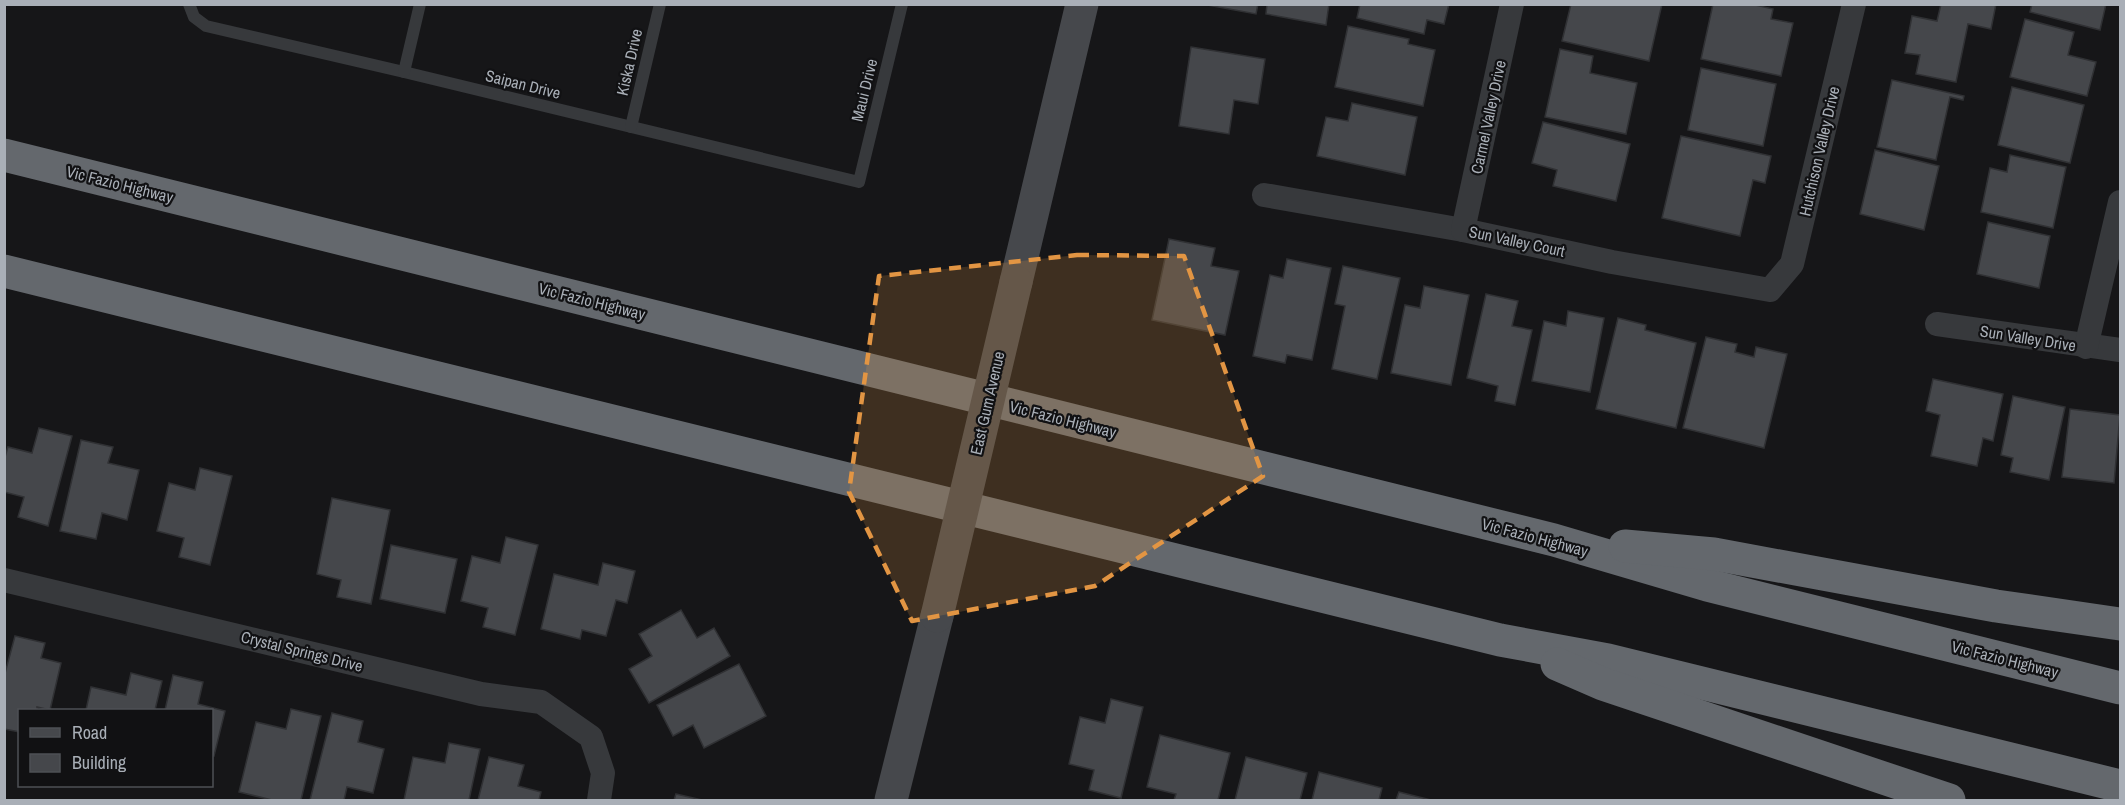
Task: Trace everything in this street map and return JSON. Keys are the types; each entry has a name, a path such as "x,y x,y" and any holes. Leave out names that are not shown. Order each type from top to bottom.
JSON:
{"highway":[{"name":"Vic Fazio Highway","path":"4,155 1554,540 1707,585 2121,688"},
{"path":"4,271 1500,640 1608,660 2121,786"},
{"path":"1554,540 1714,554 1996,606 2121,624"},
{"path":"1500,640 1603,684 1949,801"}],"street":[{"name":"East Gum Avenue","path":"891,801 1082,4"},
{"name":"Carmel Valley Drive","path":"1463,230 1512,4"},
{"name":"Hutchison Valley Drive","path":"1770,290 1792,264 1854,4"},
{"name":"Sun Valley Court","path":"1264,195 1463,230 1612,262 1770,290"},
{"path":"2086,347 2121,202"},
{"name":"Sun Valley Drive","path":"1937,324 2086,347 2121,350"},
{"name":"Crystal Springs Drive","path":"4,580 481,694 541,702 591,737 603,773 599,801"}],"lane":[{"name":"Saipan Drive","path":"189,4 194,17 206,26 859,182"},
{"path":"404,72 420,4"},
{"name":"Kiska Drive","path":"631,127 660,4"},
{"name":"Maui Drive","path":"859,182 902,4"}],"highlighted area":[{"path":"1077,255 1184,256 1263,476 1095,586 912,621 849,492 879,276"}],"building":[{"path":"1202,4 1258,4 1256,14"},
{"path":"1267,4 1329,4 1326,25 1266,14"},
{"path":"1360,4 1449,4 1444,24 1427,20 1424,34 1357,18"},
{"path":"1571,4 1662,4 1649,61 1562,41"},
{"path":"1713,4 1751,4 1773,9 1771,19 1793,23 1781,76 1701,59"},
{"path":"1941,4 1996,4 1991,29 1968,24 1956,82 1916,74 1920,55 1905,53 1912,16 1937,21"},
{"path":"2032,4 2106,4 2100,30 2030,12"},
{"path":"2025,19 2074,32 2068,55 2096,62 2087,96 2010,77"},
{"path":"1348,26 1409,39 1408,44 1435,50 1423,106 1335,87"},
{"path":"1191,47 1265,59 1258,104 1234,100 1229,134 1179,126"},
{"path":"1560,49 1593,56 1590,73 1637,83 1626,134 1545,117"},
{"path":"1701,68 1776,84 1763,146 1688,130"},
{"path":"1892,80 1964,96 1963,100 1950,97 1936,160 1877,147"},
{"path":"2012,87 2084,105 2070,163 1998,145"},
{"path":"1352,103 1417,117 1405,175 1317,156 1326,117 1348,121"},
{"path":"1543,122 1630,144 1616,201 1553,186 1557,170 1532,163"},
{"path":"1681,136 1771,156 1765,183 1753,180 1740,236 1662,218"},
{"path":"1875,150 1939,166 1924,230 1860,214"},
{"path":"2010,155 2066,167 2053,228 1981,212 1990,168 2007,172"},
{"path":"1988,222 2050,236 2039,288 1977,274"},
{"path":"1169,239 1215,248 1211,266 1239,271 1225,335 1152,320"},
{"path":"1287,259 1331,268 1312,360 1287,355 1285,363 1253,356 1270,275 1283,278"},
{"path":"1343,266 1400,278 1377,379 1332,369 1345,306 1335,304"},
{"path":"1424,286 1469,295 1451,385 1391,373 1405,305 1420,308"},
{"path":"1486,294 1518,301 1512,326 1532,330 1515,405 1495,401 1498,386 1467,378"},
{"path":"1568,311 1604,318 1590,392 1532,381 1544,321 1566,326"},
{"path":"1618,318 1646,325 1645,330 1696,343 1676,428 1596,409"},
{"path":"1706,337 1737,344 1735,352 1754,357 1756,347 1787,354 1764,448 1683,428"},
{"path":"1933,379 2003,394 1993,441 1983,438 1977,466 1931,456 1940,415 1926,411"},
{"path":"2013,396 2065,407 2049,480 2010,472 2013,458 2001,455"},
{"path":"2070,409 2120,415 2114,483 2062,477"},
{"path":"39,428 72,436 48,526 18,517 24,497 4,492 4,460 8,447 32,453"},
{"path":"81,440 113,447 108,463 139,470 127,520 102,513 96,539 60,531"},
{"path":"200,468 232,476 210,565 179,557 184,538 157,531 169,483 195,490"},
{"path":"332,498 390,510 371,604 337,597 341,580 317,574"},
{"path":"506,537 538,545 515,635 483,627 488,608 461,601 472,556 500,563"},
{"path":"391,545 457,559 445,613 380,599"},
{"path":"603,563 635,571 627,603 616,600 606,636 582,630 580,639 541,629 554,574 598,585"},
{"path":"681,610 697,638 714,628 730,656 649,703 629,669 652,656 639,634"},
{"path":"15,636 45,643 41,658 61,663 50,709 37,707 37,709 18,709 18,732 4,729 4,677"},
{"path":"739,664 766,716 704,748 693,725 673,736 657,705"},
{"path":"131,673 162,681 155,709 86,709 91,687 126,695"},
{"path":"173,675 203,682 198,704 225,711 214,756 213,709 165,709"},
{"path":"1111,699 1143,707 1121,798 1089,790 1094,770 1069,764 1080,717 1105,723"},
{"path":"291,709 321,716 301,800 272,800 239,792 256,722 286,729"},
{"path":"332,713 363,721 358,742 384,749 373,793 347,787 344,800 310,800"},
{"path":"1160,735 1230,753 1218,800 1174,800 1176,794 1147,787"},
{"path":"449,743 480,749 469,800 404,800 413,757 445,763"},
{"path":"489,757 524,765 518,786 541,792 539,800 478,800"},
{"path":"1246,757 1307,773 1300,800 1235,800"},
{"path":"1319,772 1382,788 1379,800 1312,800"},
{"path":"1399,792 1431,800 1396,800"},
{"path":"676,794 702,800 674,800"}]}
